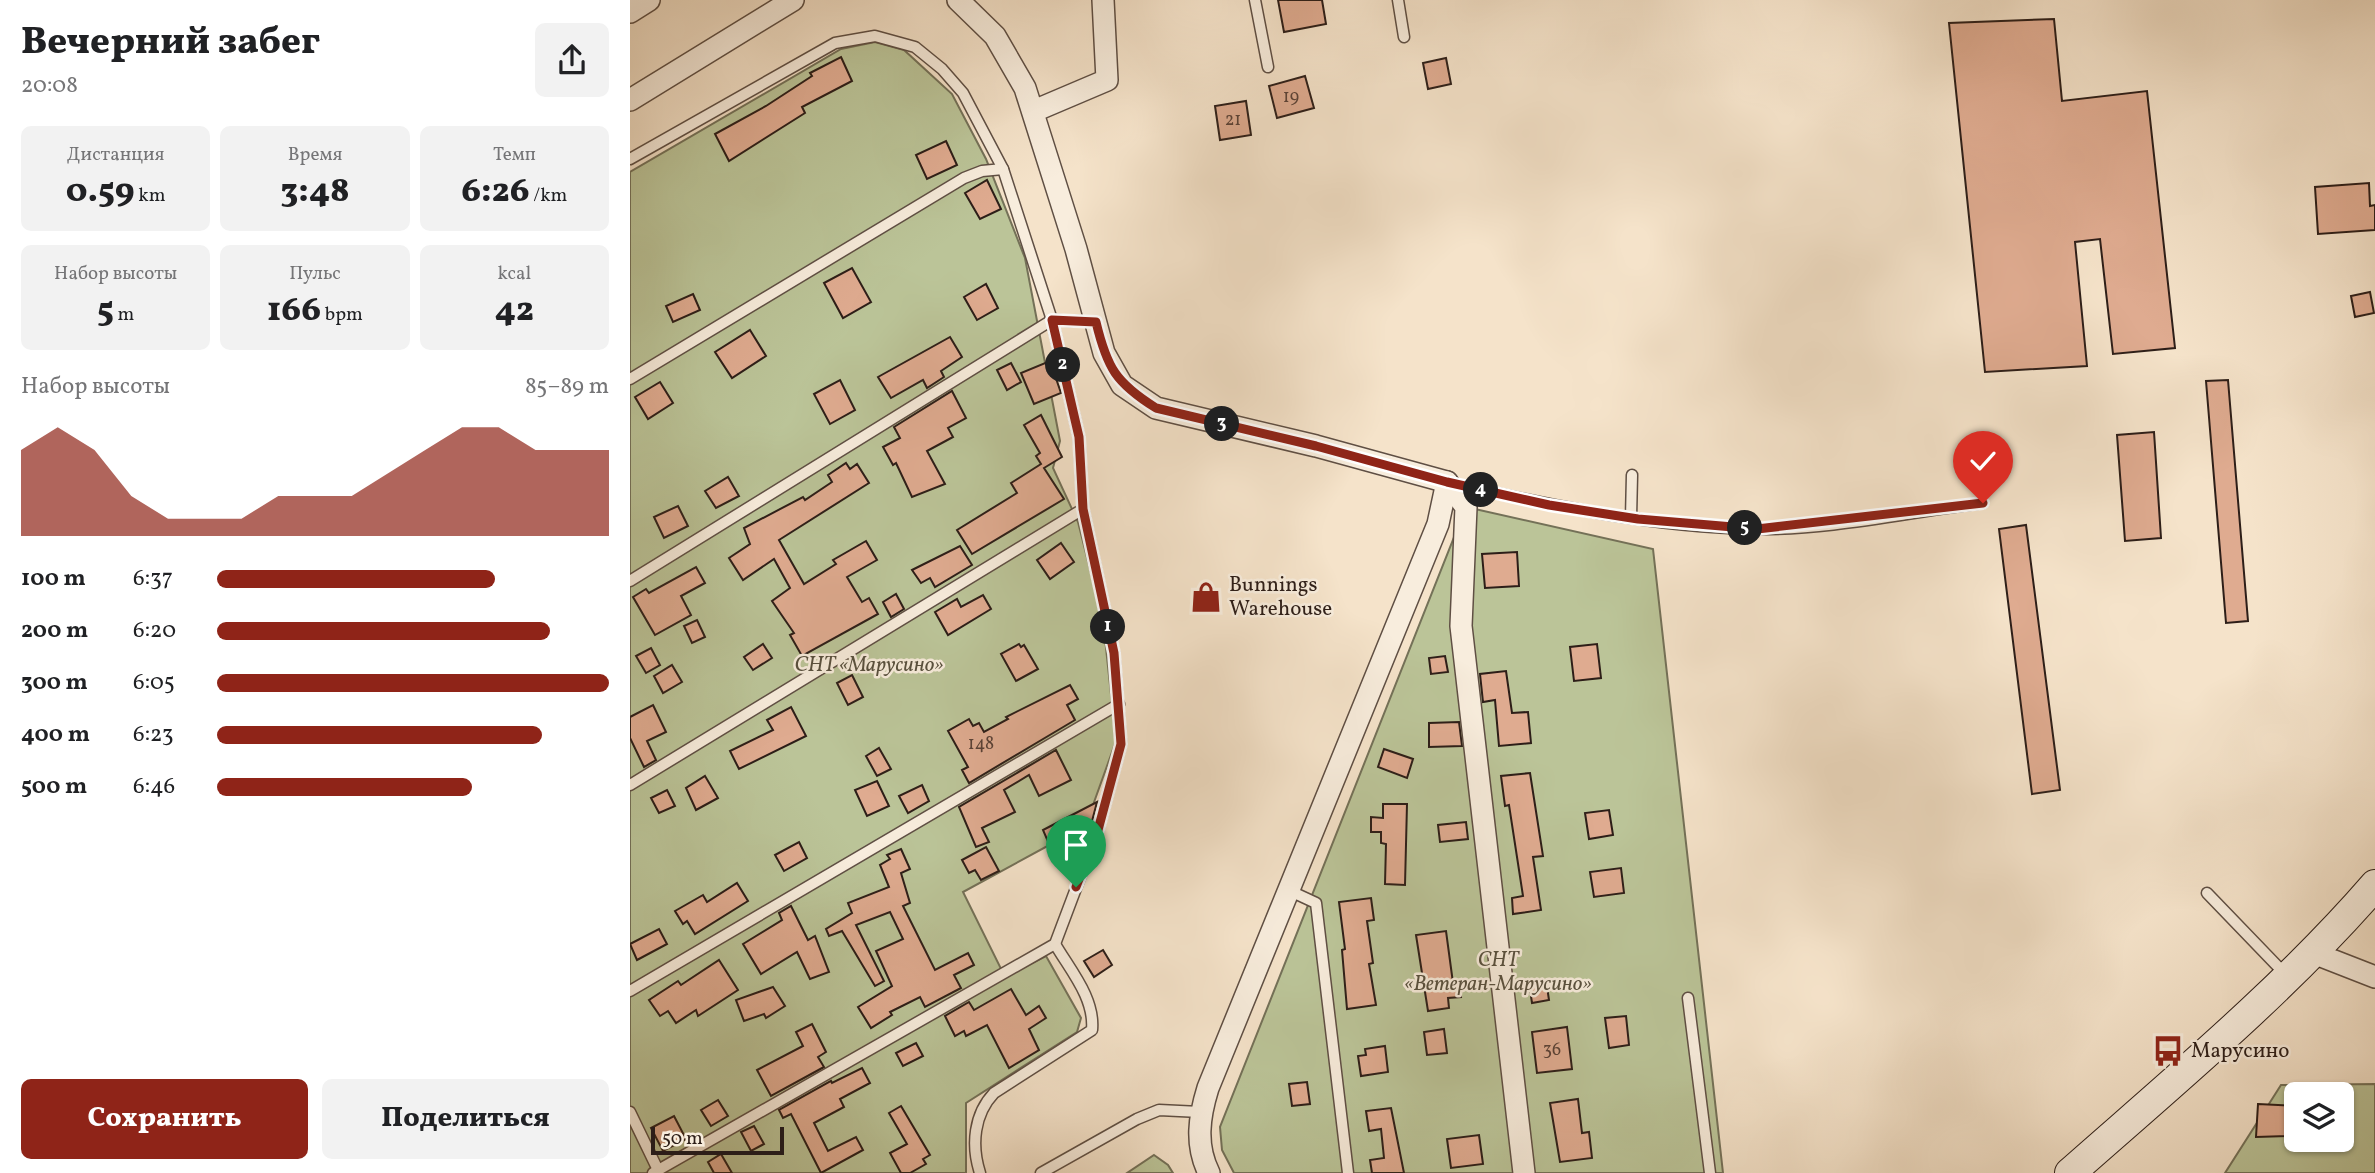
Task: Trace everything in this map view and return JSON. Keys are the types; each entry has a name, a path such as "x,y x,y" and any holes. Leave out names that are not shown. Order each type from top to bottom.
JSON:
{"main road":[{"path":"2070,1173 2311,952 2375,885"}],"street":[{"path":"630,12 649,0"},
{"path":"630,100 793,0"},
{"path":"958,0 995,36 1012,62 1034,111 1104,353 1122,385 1156,408 1316,446 1447,482 1466,507 1468,521 1462,570 1461,626 1524,1173"},
{"path":"1034,111 1107,79 1103,0"},
{"path":"1209,1173 1199,1141 1200,1112 1438,524 1447,482"},
{"path":"2311,952 2375,977"}],"lane":[{"path":"1255,0 1268,66"},
{"path":"1398,0 1404,37"},
{"path":"630,159 835,43 875,36 896,39 915,47 942,69 963,93 1003,169 1052,320 1079,437 1083,509 1114,653 1121,744 1098,830 1055,944 655,1172 630,1112"},
{"path":"630,379 964,178 982,171 1003,169"},
{"path":"630,581 1052,320 1096,322"},
{"path":"1631,518 1632,475"},
{"path":"1447,482 1549,505 1631,518 1757,529 1983,503"},
{"path":"630,785 1083,509"},
{"path":"630,991 1119,704"},
{"path":"1288,890 1316,903 1348,1173"},
{"path":"2207,892 2286,975"},
{"path":"980,1173 976,1123 982,1106 994,1093 1092,1030 1093,1016 1089,1002 1055,944"},
{"path":"1688,999 1710,1173"},
{"path":"1041,1173 1137,1119 1159,1110 1200,1112"}],"green space":[{"name":"СНТ «Марусино»","path":"875,42 904,50 952,94 986,159 1025,258 1060,441 1053,468 1078,522 1103,620 1116,741 1084,830 1053,843 963,892 1005,977 1046,956 1081,1018 1077,1032 966,1103 966,1173 630,1173 630,172 841,49"},
{"name":"СНТ «Ветеран-Марусино»","path":"1466,507 1653,549 1723,1173 1234,1173 1222,1150 1220,1127"},
{"path":"2354,1084 2375,1084 2375,1173 2225,1173 2281,1085 2284,1085 2284,1152 2354,1152"},
{"path":"1154,1155 1168,1165 1173,1173 1127,1173"}],"building":[{"path":"1278,0 1322,0 1326,24 1284,32"},
{"path":"2054,19 2062,101 2147,91 2175,348 2113,354 2100,239 2075,242 2087,366 1985,372 1949,23"},
{"path":"841,57 852,81 802,107 805,113 729,161 715,134 766,106 812,76 810,73"},
{"path":"1446,58 1451,84 1428,89 1423,63"},
{"path":"1305,76 1314,108 1277,118 1269,86"},
{"path":"1246,101 1251,135 1220,140 1215,106"},
{"path":"946,141 957,165 927,179 916,155"},
{"path":"987,180 1001,209 980,219 965,193"},
{"path":"2369,183 2370,206 2375,205 2375,230 2318,234 2315,187"},
{"path":"852,268 871,302 843,318 824,283"},
{"path":"986,284 998,308 977,320 964,297"},
{"path":"2370,292 2374,313 2355,317 2351,296"},
{"path":"693,294 700,310 673,322 666,306"},
{"path":"750,330 766,356 732,378 715,352"},
{"path":"950,337 962,357 941,371 944,377 927,388 923,380 891,398 878,377"},
{"path":"1050,361 1061,393 1034,404 1021,373"},
{"path":"1011,363 1021,382 1007,390 997,370"},
{"path":"840,380 855,410 830,424 814,394"},
{"path":"2228,380 2248,621 2226,623 2206,381"},
{"path":"660,382 673,403 648,419 635,397"},
{"path":"952,391 966,418 948,428 953,437 927,451 945,484 912,497 896,463 893,465 883,447 900,438 894,427"},
{"path":"1041,415 1062,457 1044,468 1064,499 972,554 957,530 1017,493 1011,483 1041,464 1036,456 1040,453 1024,425"},
{"path":"2154,432 2161,538 2125,541 2117,435"},
{"path":"846,463 850,469 857,464 869,483 779,540 804,584 836,564 833,560 866,541 877,560 847,577 862,602 869,598 878,614 802,656 790,635 794,633 772,601 790,588 774,559 743,580 729,558 750,544 744,528 803,497 805,500 832,482 828,475"},
{"path":"728,477 739,496 716,508 705,491"},
{"path":"678,506 688,526 664,538 654,517"},
{"path":"2026,525 2060,790 2032,794 1999,529"},
{"path":"1061,543 1074,562 1050,579 1037,560"},
{"path":"960,546 972,565 935,587 930,578 921,583 912,570"},
{"path":"1517,552 1519,586 1485,588 1482,554"},
{"path":"696,567 705,583 681,596 691,615 655,635 633,597 646,589 649,593"},
{"path":"896,594 904,609 891,617 883,602"},
{"path":"983,595 991,609 948,635 935,612 957,599 961,607"},
{"path":"697,620 705,637 692,643 684,626"},
{"path":"763,644 772,658 753,670 744,657"},
{"path":"1019,644 1021,647 1024,645 1038,669 1016,681 1001,654"},
{"path":"1597,644 1601,678 1574,681 1570,647"},
{"path":"651,648 660,665 646,673 636,656"},
{"path":"1445,656 1448,672 1431,674 1429,658"},
{"path":"672,665 682,682 663,693 654,676"},
{"path":"1506,671 1512,713 1528,712 1531,743 1499,746 1495,700 1483,702 1480,674"},
{"path":"852,675 863,697 848,705 837,683"},
{"path":"1070,685 1078,699 1067,705 1075,720 969,783 962,770 968,767 948,731 969,719 973,726 979,723 984,732 1008,719 1006,717"},
{"path":"653,705 666,732 647,741 656,760 644,767 630,738 630,717"},
{"path":"791,707 806,736 739,769 730,751 773,730 767,720"},
{"path":"1459,722 1462,746 1429,747 1429,723"},
{"path":"879,748 891,769 877,776 866,756"},
{"path":"1384,749 1413,759 1407,778 1378,767"},
{"path":"1056,750 1071,780 1039,796 1029,775 1004,790 1015,812 982,828 989,842 976,847 959,807"},
{"path":"1530,773 1543,856 1533,857 1541,910 1513,914 1512,898 1523,896 1509,805 1505,806 1501,776"},
{"path":"705,776 718,798 696,810 686,788"},
{"path":"877,781 889,806 867,816 855,790"},
{"path":"922,785 929,801 908,813 899,796"},
{"path":"667,790 675,806 659,813 651,798"},
{"path":"1097,802 1091,825 1049,844 1043,830"},
{"path":"1383,804 1407,804 1405,885 1385,884 1386,844 1381,843 1381,832 1371,832 1371,817 1383,818"},
{"path":"1609,810 1613,835 1589,839 1585,813"},
{"path":"1466,822 1468,839 1440,842 1438,825"},
{"path":"799,842 807,858 784,871 775,855"},
{"path":"986,847 999,871 981,880 975,870 969,873 962,860"},
{"path":"901,849 910,869 901,873 910,903 903,906 935,970 968,953 974,965 954,975 961,988 925,1007 920,997 890,1012 892,1015 871,1028 858,1007 892,986 876,951 903,939 890,912 856,925 884,981 875,986 842,931 829,936 826,929 852,913 848,903 889,887 880,865 890,859 887,855"},
{"path":"1621,868 1624,893 1594,897 1590,872"},
{"path":"737,883 748,901 695,934 687,921 683,924 675,911 703,895 707,902"},
{"path":"1371,898 1374,920 1367,921 1373,963 1369,964 1376,1005 1347,1009 1342,950 1345,949 1339,902"},
{"path":"791,906 808,940 815,936 829,972 810,979 797,952 761,974 743,944 782,920 779,913"},
{"path":"659,929 667,944 637,960 630,944"},
{"path":"1446,931 1453,983 1459,982 1461,997 1448,998 1449,1008 1428,1011 1416,935"},
{"path":"1103,950 1112,965 1094,977 1084,961"},
{"path":"719,960 738,990 698,1016 696,1010 676,1023 668,1011 660,1016 649,1000 678,981 681,985"},
{"path":"1546,980 1549,1000 1532,1003 1529,983"},
{"path":"773,987 785,1006 766,1018 764,1014 744,1021 736,1000"},
{"path":"1011,989 1026,1015 1039,1006 1046,1018 1029,1029 1039,1050 1009,1068 987,1025 966,1036 964,1031 955,1036 945,1016 969,1002 974,1010"},
{"path":"1626,1016 1629,1045 1609,1048 1605,1018"},
{"path":"812,1024 826,1052 818,1057 824,1067 771,1096 757,1070 803,1046 796,1032"},
{"path":"1567,1027 1572,1069 1537,1073 1532,1032"},
{"path":"1444,1029 1447,1053 1427,1055 1424,1032"},
{"path":"916,1043 923,1056 903,1066 896,1053"},
{"path":"1385,1046 1388,1072 1361,1076 1358,1056 1366,1055 1365,1049"},
{"path":"862,1068 870,1083 840,1099 844,1107 814,1123 828,1151 856,1137 863,1150 821,1173 791,1114 783,1118 779,1110 831,1081 832,1083"},
{"path":"1307,1082 1310,1104 1292,1106 1289,1084"},
{"path":"1578,1099 1582,1133 1589,1132 1592,1158 1560,1162 1550,1103"},
{"path":"718,1100 728,1116 711,1126 701,1110"},
{"path":"2258,1104 2284,1105 2284,1136 2256,1137"},
{"path":"901,1106 930,1155 923,1159 926,1164 910,1173 901,1173 890,1153 907,1144 889,1113"},
{"path":"1391,1108 1404,1173 1372,1173 1370,1160 1384,1158 1381,1129 1369,1131 1366,1111"},
{"path":"674,1116 686,1139 663,1151 651,1128"},
{"path":"754,1126 764,1144 751,1151 741,1132"},
{"path":"1479,1135 1483,1164 1451,1168 1447,1139"},
{"path":"721,1154 732,1173 714,1173 708,1162"}],"place":[{"name":"Bunnings Warehouse","path":"1206,597"},
{"name":"Марусино","path":"2168,1051"}],"route":[{"path":"1076,887 1098,830 1121,744 1114,653 1083,509 1079,437 1052,320 1070,323 1096,322 1111,370 1122,385 1156,408 1316,446 1447,482 1549,505 1638,519 1757,529 1871,518 1983,503"}]}
